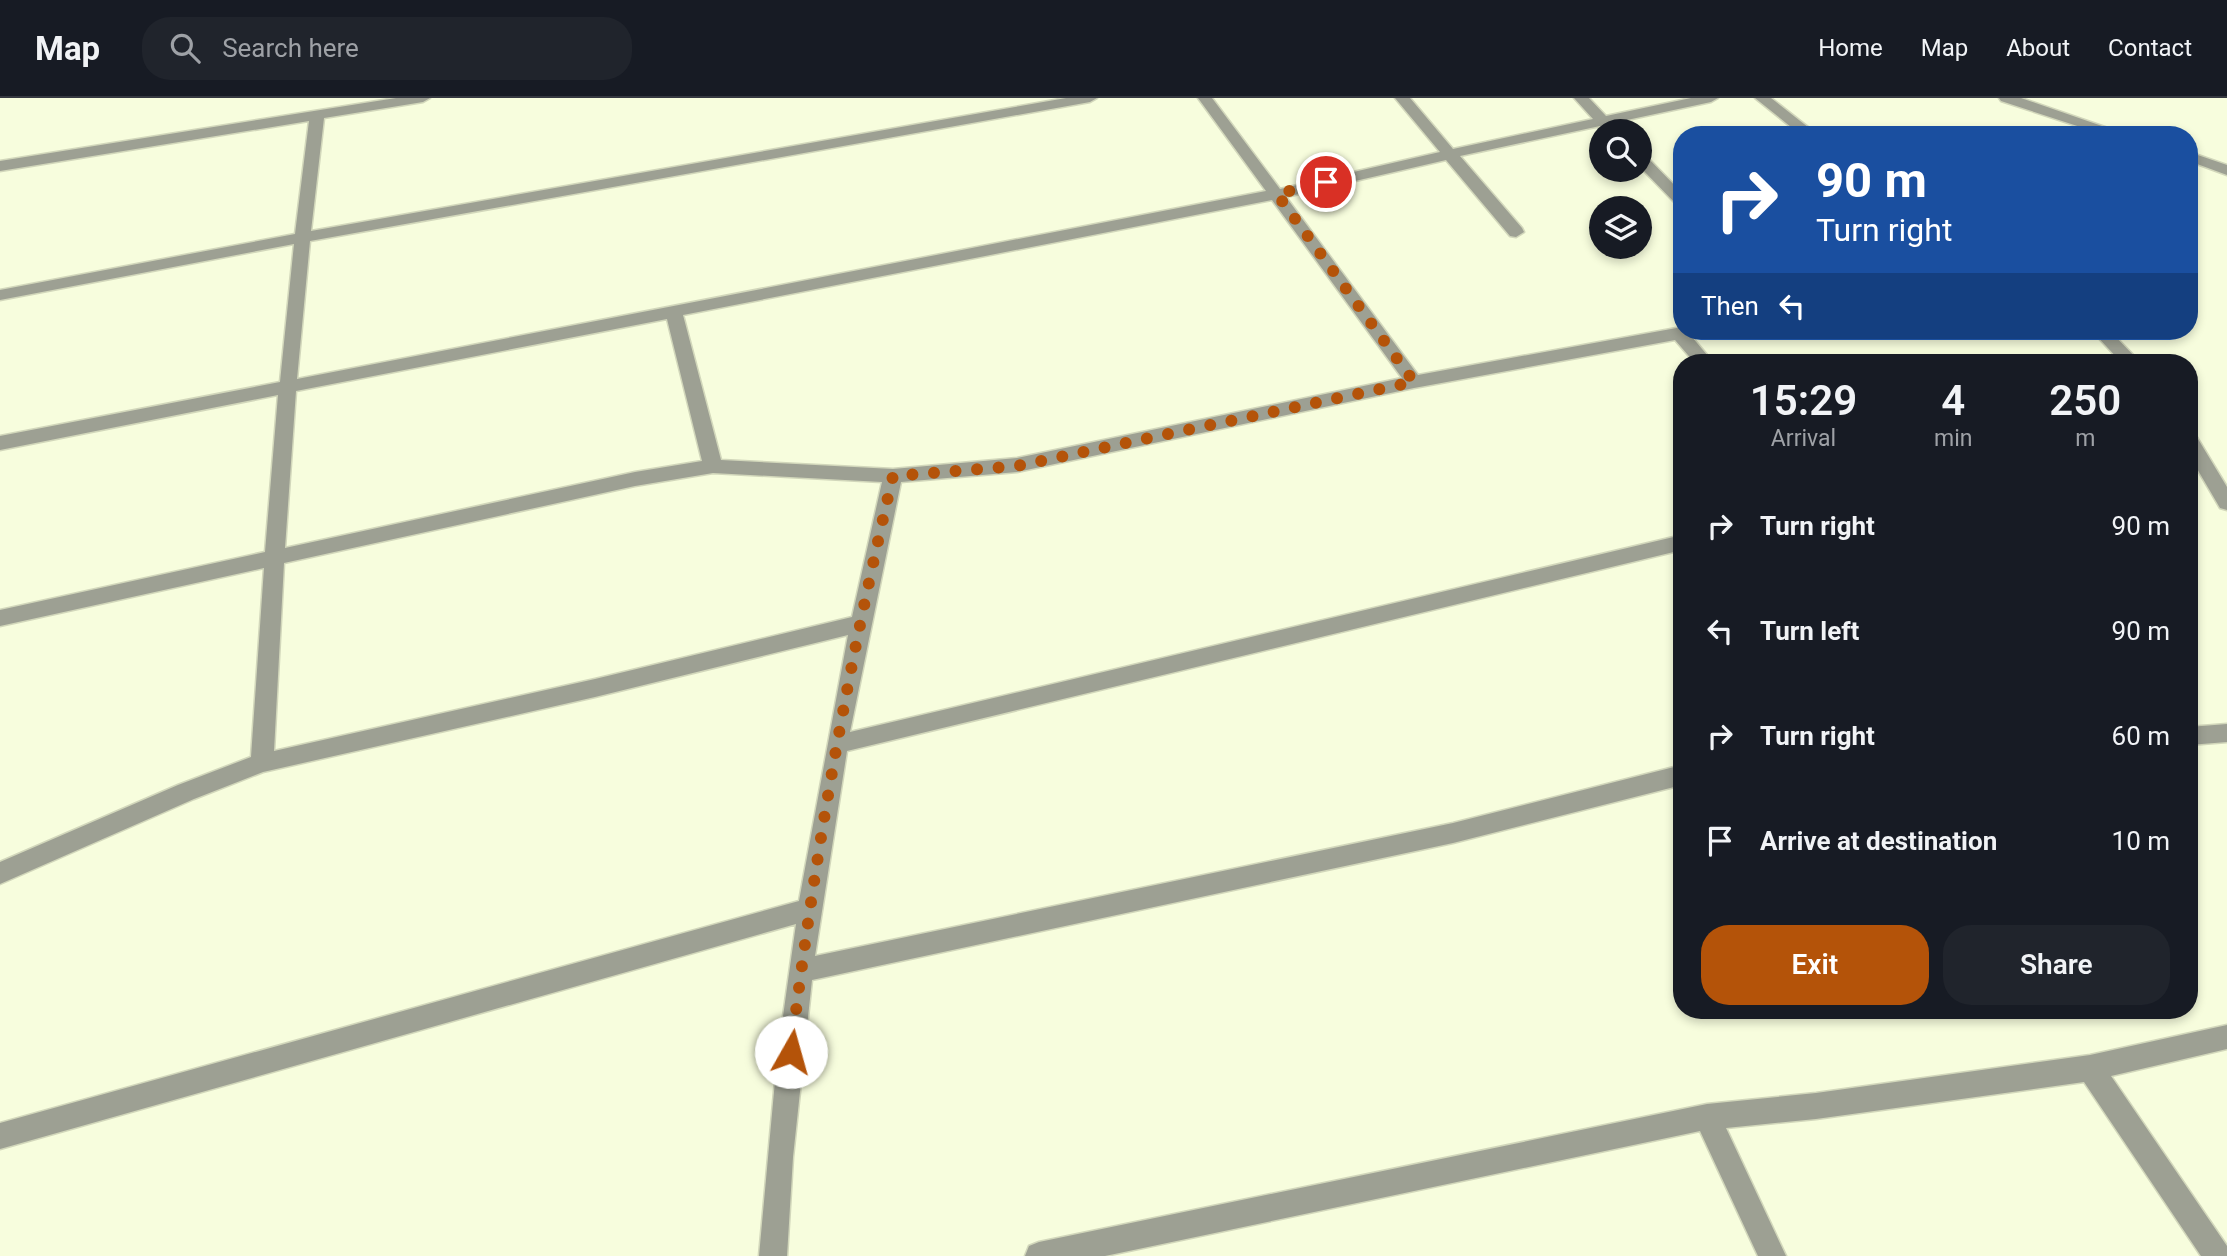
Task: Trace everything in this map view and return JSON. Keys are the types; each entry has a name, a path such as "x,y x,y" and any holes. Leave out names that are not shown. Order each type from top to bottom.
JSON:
{"street":[{"path":"0,166 423,98"},
{"path":"0,295 1033,103 1090,98"},
{"path":"1205,98 1414,382"},
{"path":"1402,98 1516,232"},
{"path":"1581,98 1601,119"},
{"path":"1634,119 1711,98"},
{"path":"1762,98 1799,126"},
{"path":"2006,98 2093,126"},
{"path":"262,763 273,557 301,238 317,115"},
{"path":"0,443 1277,194 1450,154 1589,129"},
{"path":"2198,165 2227,156"},
{"path":"2198,159 2227,170"},
{"path":"1652,171 1673,193"},
{"path":"674,313 713,466"},
{"path":"0,618 635,478 713,466 893,476 1017,466 1414,382 1673,334"},
{"path":"2109,340 2124,354"},
{"path":"2198,454 2227,503"},
{"path":"773,1256 778,1159 810,909 858,624 893,476"},
{"path":"838,744 1673,544"},
{"path":"0,873 186,792 262,763 594,688 858,624"},
{"path":"2198,735 2227,733"},
{"path":"801,971 1453,833 1673,777"},
{"path":"0,1136 810,909"},
{"path":"1039,1256 1099,1250 1707,1117 1816,1106 2090,1068 2227,1037"},
{"path":"2090,1068 2217,1256"},
{"path":"1707,1117 1772,1256"}],"route":[{"path":"791,1052 810,909 858,624 893,476 1017,466 1414,382 1277,194 1326,182"}]}
